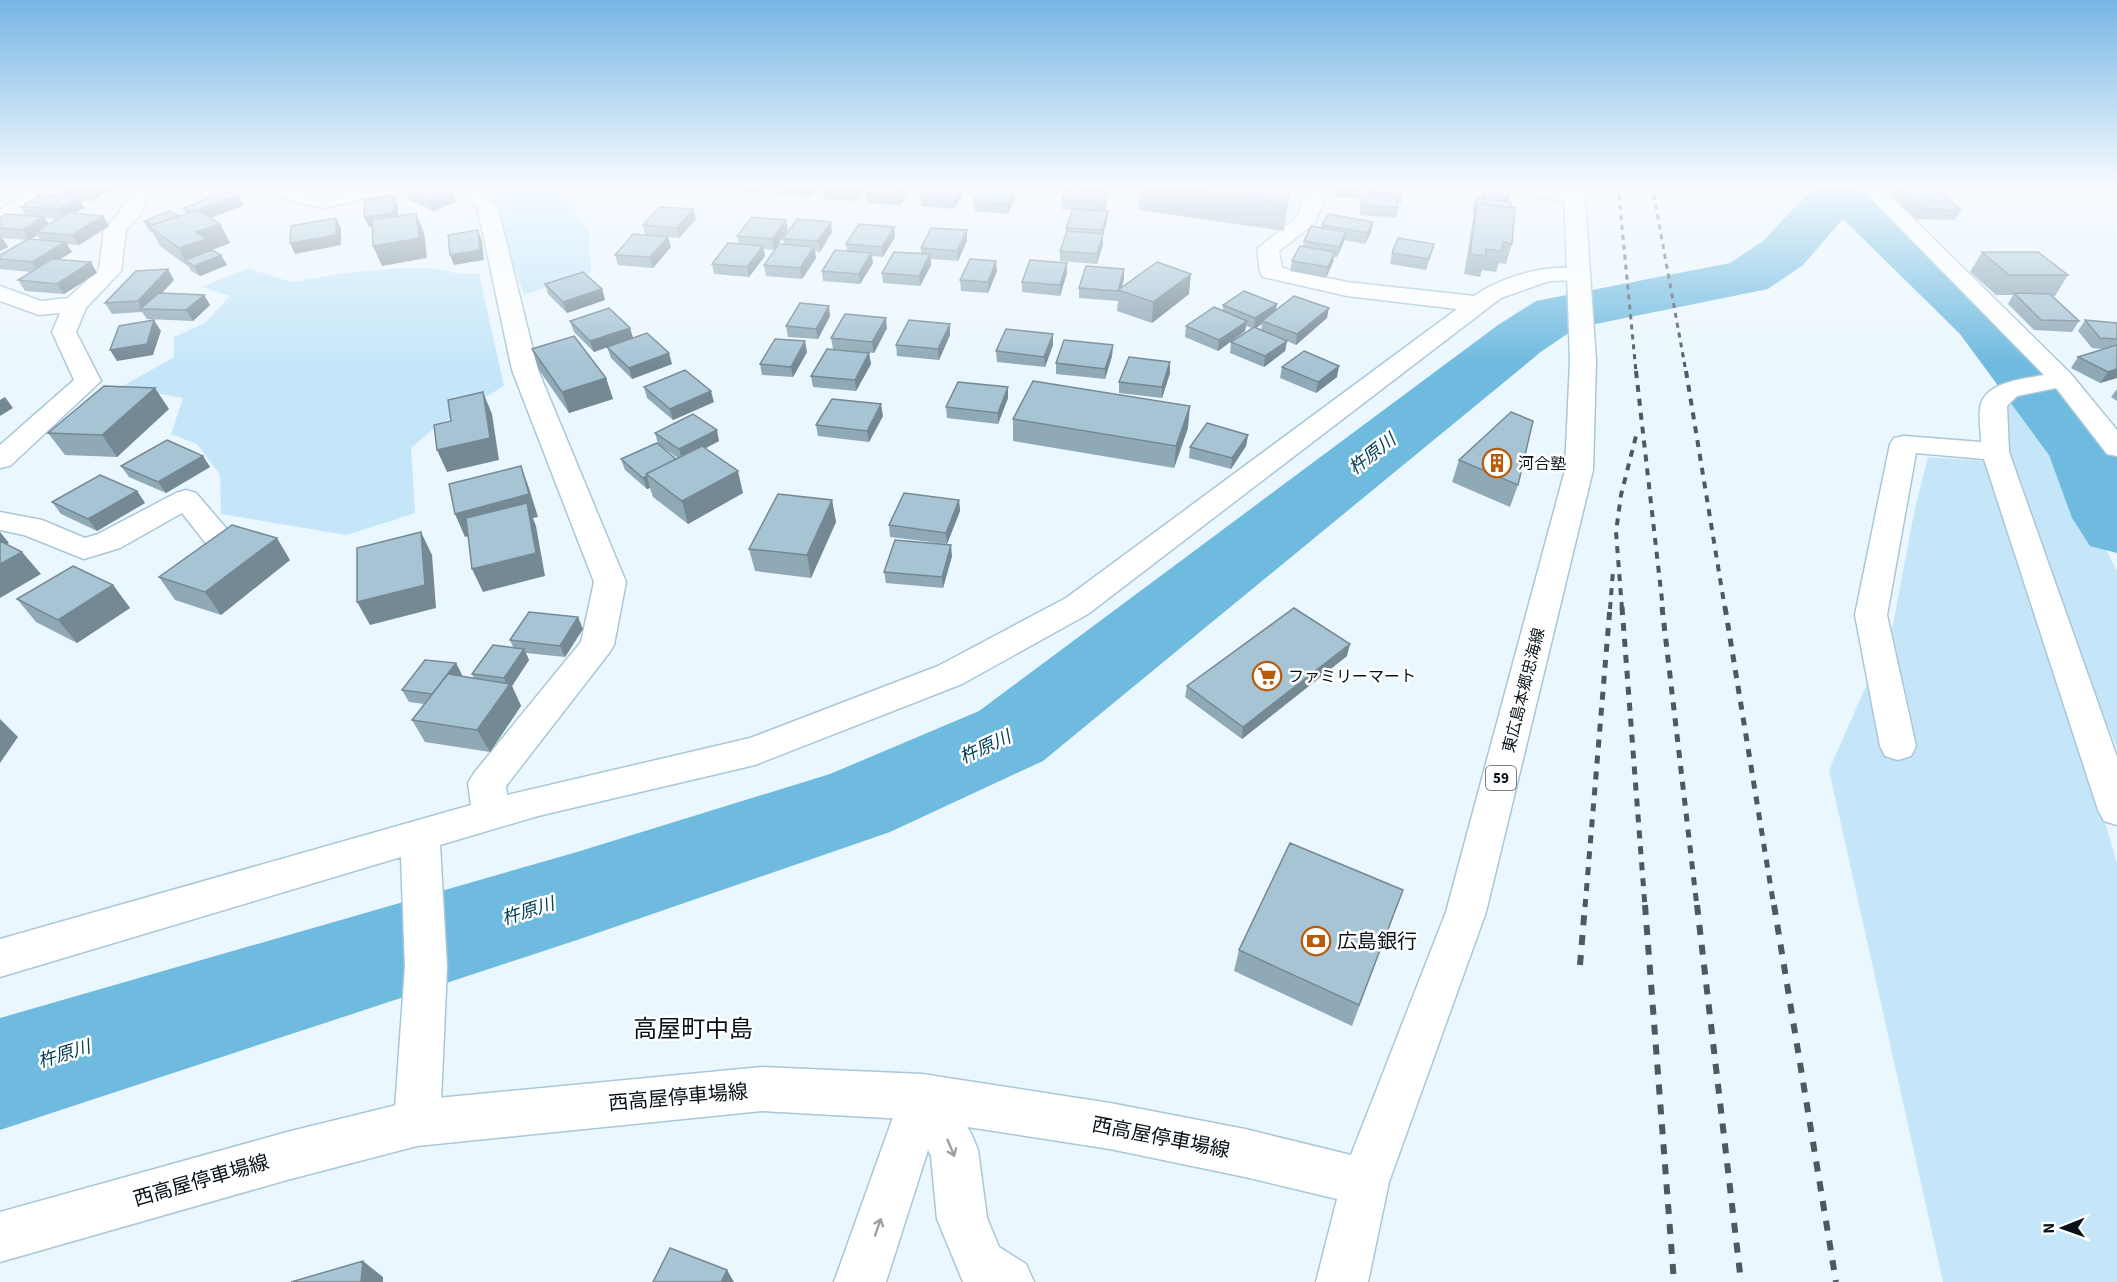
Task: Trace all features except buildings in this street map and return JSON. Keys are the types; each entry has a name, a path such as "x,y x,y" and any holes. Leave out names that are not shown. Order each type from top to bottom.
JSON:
{"street":[{"path":"0,460 88,381 64,332 75,305 110,271 113,245"},
{"path":"491,815 487,783 597,645 610,582 525,370 496,245"},
{"path":"1274,245 1268,249 1271,272 1369,292 1479,304"},
{"name":"東広島本郷忠海線","path":"1342,1282 1365,1182 1466,912 1579,470 1583,361 1577,245"},
{"path":"1926,245 2057,380 2117,448"},
{"path":"0,958 421,849 491,815 538,801 755,751 950,675 1077,606 1493,293 1547,274 1578,275"},
{"path":"0,293 39,308 75,305"},
{"path":"2057,380 2008,390 1994,404 1995,452 2117,810"},
{"path":"1898,746 1871,615 1904,444 1995,452"},
{"path":"0,521 31,527 84,549 109,541 186,499 226,548"},
{"path":"417,1123 426,967 421,849"},
{"name":"西高屋停車場線","path":"0,1237 287,1156 417,1123 762,1089 922,1097 1122,1128 1245,1153 1365,1182"},
{"path":"860,1282 922,1097"},
{"path":"922,1097 954,1150 962,1219 981,1265 1008,1282"}],"shaded area":[{"path":"506,245 590,245 591,273 524,295"},
{"path":"248,268 291,282 346,273 402,268 431,268 463,274 479,274 504,386 438,425 411,448 415,513 347,535 221,514 220,475 197,444 171,434 183,398 121,387 174,357 174,337 205,323 230,296 202,287"},
{"path":"1997,401 2031,401 2117,571 2117,748 2003,475 2117,863 2117,1282 1943,1282 1829,770 1893,625 1915,508 1928,457 1999,462"}],"waterway":[{"name":"杵原川","path":"0,1074 577,896 856,805 1011,736 1520,338 1557,314 1748,277 1783,253 1790,245"},
{"path":"1901,245 1982,321 2084,453 2110,518 2117,529"}],"railway":[{"path":"1624,245 1636,372"},
{"path":"1663,245 1686,372"},
{"path":"1636,371 1663,609"},
{"path":"1686,371 1725,609"},
{"path":"1622,609 1616,532 1621,495 1637,432"},
{"path":"1610,609 1613,571"},
{"path":"1585,907 1610,607"},
{"path":"1622,607 1645,907"},
{"path":"1662,607 1697,907"},
{"path":"1725,607 1774,907"},
{"path":"1580,965 1585,905"},
{"path":"1645,905 1674,1282"},
{"path":"1697,905 1741,1282"},
{"path":"1774,905 1836,1282"}],"place":[{"name":"河合塾","path":"1497,463"},
{"name":"ファミリーマート","path":"1267,676"},
{"name":"広島銀行","path":"1316,941"}],"district":[{"name":"高屋町中島","path":"693,1029"}]}
